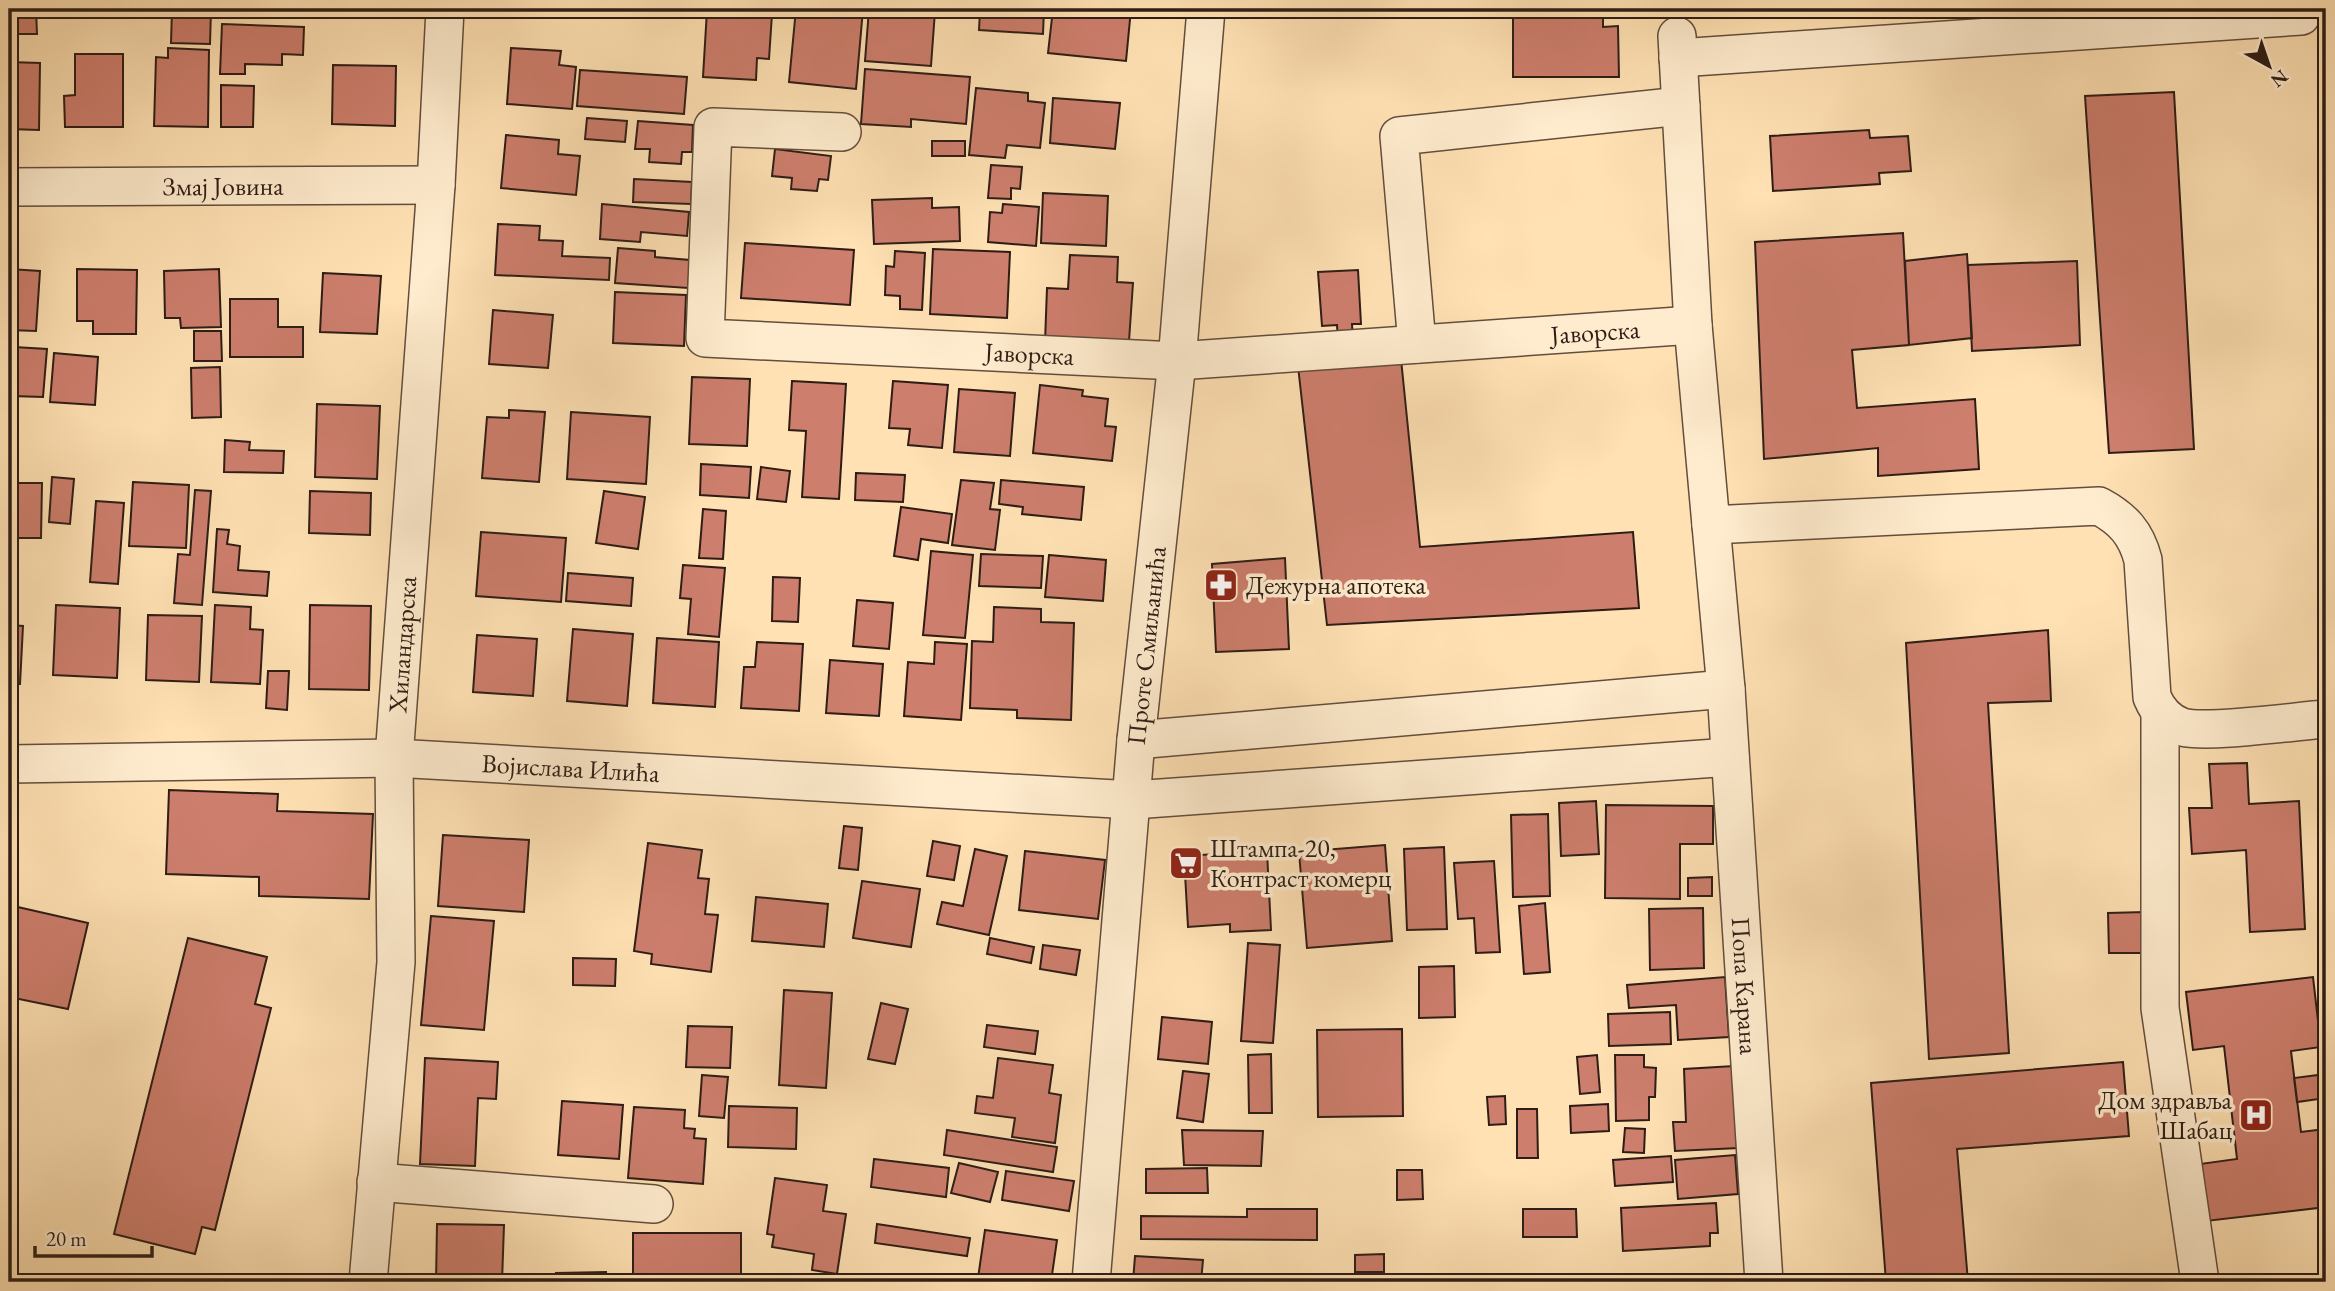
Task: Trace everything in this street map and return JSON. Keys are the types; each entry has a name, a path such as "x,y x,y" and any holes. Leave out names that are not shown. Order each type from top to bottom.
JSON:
{"street":[{"name":"Хиландарска","path":"368,1282 396,962 394,758 436,184 445,9"},
{"name":"Проте Смиљанића","path":"1091,1282 1136,740 1177,361 1206,9"},
{"path":"2039,21 2301,16"},
{"name":"Попа Карана","path":"1763,1282 1726,689 1693,325 1677,47 2039,21"},
{"path":"1417,344 1399,136 1681,106"},
{"name":"Јаворска","path":"842,132 713,127 705,338 1177,361 1693,325"},
{"name":"Змај Јовина","path":"9,187 436,184"},
{"path":"1711,525 2099,506 2129,527 2138,543 2143,560 2152,697 2160,712 2170,721 2194,729 2326,719"},
{"path":"1136,740 1726,689"},
{"path":"2160,712 2160,1008 2200,1282"},
{"name":"Војислава Илића","path":"9,764 394,758 1133,800 1730,757"},
{"path":"376,1182 654,1204"}],"building":[{"path":"9,9 36,9 37,34 9,34"},
{"path":"99,9 120,9 119,15 99,14"},
{"path":"172,9 211,9 210,44 171,43"},
{"path":"653,9 693,9 692,17 652,13"},
{"path":"796,9 863,9 856,89 789,82"},
{"path":"869,9 935,11 931,66 865,61"},
{"path":"972,9 1044,9 1043,34 979,30 980,11"},
{"path":"1053,9 1131,9 1126,61 1048,53"},
{"path":"1513,9 1603,9 1603,27 1618,26 1619,77 1513,77"},
{"path":"707,10 772,14 769,59 757,58 756,80 703,77"},
{"path":"222,24 304,27 303,55 282,54 282,65 245,64 245,74 220,74"},
{"path":"168,48 209,50 208,127 154,126 156,57 168,58"},
{"path":"511,48 561,51 559,65 576,67 572,109 507,104"},
{"path":"75,54 123,54 123,127 65,127 64,96 75,95"},
{"path":"9,62 40,63 39,130 9,129"},
{"path":"333,65 396,66 395,126 332,124"},
{"path":"865,69 970,77 966,124 911,119 911,127 861,124"},
{"path":"580,70 687,77 684,114 577,106"},
{"path":"221,85 254,86 253,127 221,127"},
{"path":"976,88 1028,93 1028,101 1045,103 1040,148 1007,145 1005,158 969,155"},
{"path":"2174,92 2194,449 2109,453 2085,96"},
{"path":"1053,98 1120,103 1115,149 1050,143"},
{"path":"587,118 627,121 625,142 585,139"},
{"path":"638,121 693,125 692,152 682,152 681,164 649,162 650,149 635,149"},
{"path":"1869,130 1870,138 1908,136 1911,171 1879,173 1880,184 1773,191 1770,136"},
{"path":"506,135 559,140 558,154 580,156 576,195 501,188"},
{"path":"932,141 965,141 965,156 932,156"},
{"path":"775,149 831,156 828,180 819,179 817,191 791,189 792,178 772,176"},
{"path":"991,165 1022,167 1020,189 1011,188 1011,199 988,198"},
{"path":"634,179 692,182 691,204 633,202"},
{"path":"1043,193 1108,196 1106,246 1041,243"},
{"path":"932,198 932,208 959,207 960,241 874,244 872,200"},
{"path":"602,204 689,212 687,236 641,232 640,242 600,239"},
{"path":"1003,204 1039,207 1036,246 988,242 990,212 1002,213"},
{"path":"498,224 540,226 539,240 563,241 562,256 610,258 609,280 495,275"},
{"path":"1903,233 1909,345 1852,350 1857,408 1975,399 1979,469 1878,476 1878,448 1764,459 1755,242"},
{"path":"745,243 854,250 850,305 741,298"},
{"path":"618,248 655,251 655,257 690,260 688,288 615,283"},
{"path":"933,249 1010,252 1007,318 930,314"},
{"path":"895,251 925,253 922,310 900,309 900,296 885,295 886,266 894,267"},
{"path":"1967,254 1972,338 1909,345 1905,261"},
{"path":"1070,255 1118,257 1117,282 1133,283 1129,341 1045,342 1047,288 1068,289"},
{"path":"2077,261 2080,345 1972,351 1968,265"},
{"path":"9,269 40,271 36,331 9,330"},
{"path":"77,269 137,270 136,334 93,334 93,321 77,321"},
{"path":"219,269 221,327 181,328 180,318 165,318 164,271"},
{"path":"1358,270 1361,324 1352,324 1353,341 1338,342 1337,325 1322,326 1318,272"},
{"path":"323,273 381,276 377,334 320,332"},
{"path":"615,292 686,295 684,346 613,343"},
{"path":"230,299 278,299 278,327 303,327 303,357 230,357"},
{"path":"493,310 553,315 548,368 489,364"},
{"path":"194,331 221,331 222,361 194,361"},
{"path":"14,347 47,349 43,397 11,396"},
{"path":"54,353 98,357 95,405 50,402"},
{"path":"1401,359 1420,547 1633,532 1639,608 1327,625 1298,366"},
{"path":"220,367 221,417 192,418 191,368"},
{"path":"692,377 750,379 747,446 689,444"},
{"path":"792,381 846,384 839,499 802,497 806,431 789,430"},
{"path":"893,381 948,385 942,448 908,445 910,429 889,428"},
{"path":"1040,385 1083,390 1082,396 1108,399 1105,426 1116,427 1112,461 1033,453"},
{"path":"959,389 1015,393 1010,456 954,452"},
{"path":"317,404 380,406 377,479 315,477"},
{"path":"509,410 545,412 539,482 482,478 487,417 509,418"},
{"path":"571,412 650,417 646,484 567,479"},
{"path":"225,440 250,442 249,450 284,451 283,473 224,472"},
{"path":"701,464 751,467 749,498 700,495"},
{"path":"761,467 790,471 786,502 757,499"},
{"path":"856,473 905,475 903,502 855,500"},
{"path":"52,477 74,479 70,524 49,522"},
{"path":"961,480 994,483 990,509 1000,510 995,550 952,545"},
{"path":"1001,480 1084,487 1081,520 1022,514 1023,507 999,504"},
{"path":"133,482 189,485 186,548 129,546"},
{"path":"9,483 42,483 41,538 9,538"},
{"path":"195,490 211,491 202,605 174,603 178,554 190,555"},
{"path":"310,491 371,493 370,535 309,533"},
{"path":"604,491 645,497 638,549 596,543"},
{"path":"96,501 124,503 118,584 90,582"},
{"path":"901,507 952,514 948,543 921,539 918,560 894,556"},
{"path":"703,509 726,511 723,559 699,558"},
{"path":"217,529 229,530 227,544 240,546 238,570 269,572 267,596 213,592"},
{"path":"481,532 566,538 561,602 476,596"},
{"path":"931,551 973,555 965,638 923,635"},
{"path":"981,554 1043,556 1041,588 979,586"},
{"path":"1049,555 1106,560 1103,601 1045,597"},
{"path":"1285,558 1289,649 1216,652 1212,564"},
{"path":"683,565 725,568 719,637 688,634 691,599 680,598"},
{"path":"568,573 633,578 631,606 566,601"},
{"path":"773,577 800,578 798,622 772,621"},
{"path":"857,600 893,603 889,649 853,646"},
{"path":"56,605 120,608 117,678 53,675"},
{"path":"215,605 251,607 250,629 263,630 260,684 211,682"},
{"path":"310,605 371,606 369,690 309,689"},
{"path":"994,607 1041,609 1041,622 1074,623 1071,720 1017,718 1017,710 970,708 972,641 993,642"},
{"path":"148,615 202,616 199,682 146,680"},
{"path":"9,625 23,626 20,684 9,684"},
{"path":"573,629 633,634 627,706 567,701"},
{"path":"2048,630 2051,701 1988,703 2009,1053 1929,1059 1906,643"},
{"path":"477,635 537,639 533,696 473,692"},
{"path":"657,638 719,642 715,707 653,703"},
{"path":"757,642 803,644 799,711 741,708 744,667 755,667"},
{"path":"935,642 967,644 961,720 904,716 908,662 934,664"},
{"path":"830,660 883,664 879,716 826,713"},
{"path":"268,671 289,671 287,710 266,708"},
{"path":"2247,763 2249,804 2299,801 2305,929 2250,932 2246,850 2192,854 2189,808 2212,808 2209,764"},
{"path":"169,790 278,794 277,811 373,814 369,899 259,896 259,877 166,874"},
{"path":"1596,801 1599,854 1561,856 1559,803"},
{"path":"1606,805 1713,806 1713,844 1680,844 1680,899 1605,898"},
{"path":"1548,814 1550,896 1513,897 1511,815"},
{"path":"844,826 862,828 858,870 839,868"},
{"path":"443,835 529,840 524,912 438,906"},
{"path":"933,841 960,846 954,880 927,876"},
{"path":"648,843 702,850 698,878 709,879 705,914 718,915 711,972 651,964 652,954 634,951"},
{"path":"1385,845 1392,941 1307,948 1299,852"},
{"path":"1444,847 1447,929 1407,930 1404,849"},
{"path":"975,849 1007,856 989,935 937,924 942,902 963,906"},
{"path":"1025,851 1105,860 1098,919 1019,910"},
{"path":"1267,851 1271,930 1230,932 1230,924 1188,927 1184,856"},
{"path":"1494,861 1500,952 1476,953 1474,918 1458,919 1454,863"},
{"path":"1712,877 1712,896 1688,896 1688,878"},
{"path":"862,881 920,889 911,947 853,938"},
{"path":"756,897 828,904 824,947 752,941"},
{"path":"1545,903 1550,972 1524,974 1519,906"},
{"path":"9,905 88,923 68,1009 9,997"},
{"path":"1703,908 1704,968 1650,970 1649,909"},
{"path":"2145,912 2146,953 2109,953 2108,913"},
{"path":"431,916 494,921 484,1030 421,1025"},
{"path":"188,938 267,957 255,1004 271,1008 215,1230 202,1227 195,1254 114,1234"},
{"path":"990,938 1034,947 1031,963 987,954"},
{"path":"1248,943 1280,945 1273,1043 1241,1041"},
{"path":"1043,945 1080,950 1076,975 1040,969"},
{"path":"573,958 616,959 615,986 573,985"},
{"path":"1454,966 1455,1017 1419,1018 1419,967"},
{"path":"1725,977 1729,1037 1678,1040 1676,1005 1629,1008 1627,985"},
{"path":"2313,977 2321,1047 2291,1051 2301,1132 2326,1129 2326,1207 2206,1221 2200,1164 2237,1159 2224,1046 2193,1050 2186,992"},
{"path":"784,990 832,993 826,1088 779,1085"},
{"path":"881,1003 908,1009 895,1064 868,1059"},
{"path":"1670,1012 1671,1044 1609,1046 1608,1014"},
{"path":"1162,1017 1212,1022 1208,1064 1158,1059"},
{"path":"987,1025 1038,1031 1035,1054 984,1047"},
{"path":"688,1026 732,1027 730,1068 686,1067"},
{"path":"1402,1029 1403,1116 1318,1117 1317,1030"},
{"path":"1271,1054 1272,1113 1249,1113 1248,1055"},
{"path":"1597,1055 1600,1092 1580,1094 1577,1057"},
{"path":"1615,1055 1644,1055 1644,1067 1656,1068 1655,1097 1649,1097 1649,1120 1616,1121"},
{"path":"425,1058 498,1062 496,1099 478,1098 475,1166 420,1164"},
{"path":"998,1058 1053,1065 1049,1093 1061,1095 1055,1143 1012,1137 1015,1118 975,1113 977,1096 993,1098"},
{"path":"2123,1062 2129,1136 1957,1149 1968,1282 1886,1282 1871,1083"},
{"path":"1734,1066 1739,1148 1675,1151 1673,1122 1686,1122 1684,1069"},
{"path":"1183,1071 1209,1074 1203,1122 1177,1118"},
{"path":"2326,1074 2326,1098 2297,1102 2294,1078"},
{"path":"702,1075 728,1077 724,1118 699,1116"},
{"path":"1505,1096 1506,1124 1489,1125 1487,1097"},
{"path":"562,1101 623,1105 619,1159 558,1155"},
{"path":"1608,1104 1609,1131 1571,1133 1570,1106"},
{"path":"729,1106 797,1108 796,1149 728,1147"},
{"path":"634,1107 685,1110 684,1128 695,1129 694,1138 706,1139 703,1184 628,1178"},
{"path":"1517,1109 1537,1109 1538,1158 1517,1158"},
{"path":"1625,1128 1645,1129 1644,1153 1623,1152"},
{"path":"947,1130 1057,1147 1053,1172 944,1155"},
{"path":"1182,1130 1263,1131 1261,1166 1184,1165"},
{"path":"1735,1155 1738,1194 1678,1199 1675,1160"},
{"path":"1671,1156 1673,1182 1615,1186 1613,1160"},
{"path":"874,1159 949,1168 946,1197 871,1187"},
{"path":"959,1163 998,1172 990,1202 951,1193"},
{"path":"1207,1168 1208,1193 1146,1193 1146,1169"},
{"path":"1397,1170 1422,1170 1423,1199 1397,1200"},
{"path":"1006,1171 1074,1181 1069,1211 1002,1200"},
{"path":"775,1178 827,1185 823,1211 846,1214 837,1274 812,1270 814,1254 772,1247 774,1235 767,1234"},
{"path":"1716,1203 1718,1233 1710,1233 1710,1246 1623,1251 1621,1208"},
{"path":"1247,1209 1317,1209 1317,1240 1141,1239 1141,1216 1247,1217"},
{"path":"1523,1209 1576,1209 1577,1237 1523,1237"},
{"path":"437,1224 504,1225 502,1282 436,1282"},
{"path":"877,1224 970,1238 967,1256 875,1243"},
{"path":"985,1230 1057,1240 1051,1282 978,1278"},
{"path":"633,1233 741,1233 741,1282 633,1282"},
{"path":"1384,1254 1384,1272 1355,1272 1355,1255"},
{"path":"1135,1256 1203,1260 1201,1282 1133,1282"},
{"path":"606,1272 606,1282 556,1282 556,1273"},
{"path":"861,1275 910,1282 860,1282"},
{"path":"1735,1278 1735,1282 1652,1282 1652,1280"}],"place":[{"name":"Дежурна апотека","path":"1221,585"},
{"name":"Штампа-20, Контраст комерц","path":"1186,863"},
{"name":"Дом здравља Шабац","path":"2256,1115"}]}
